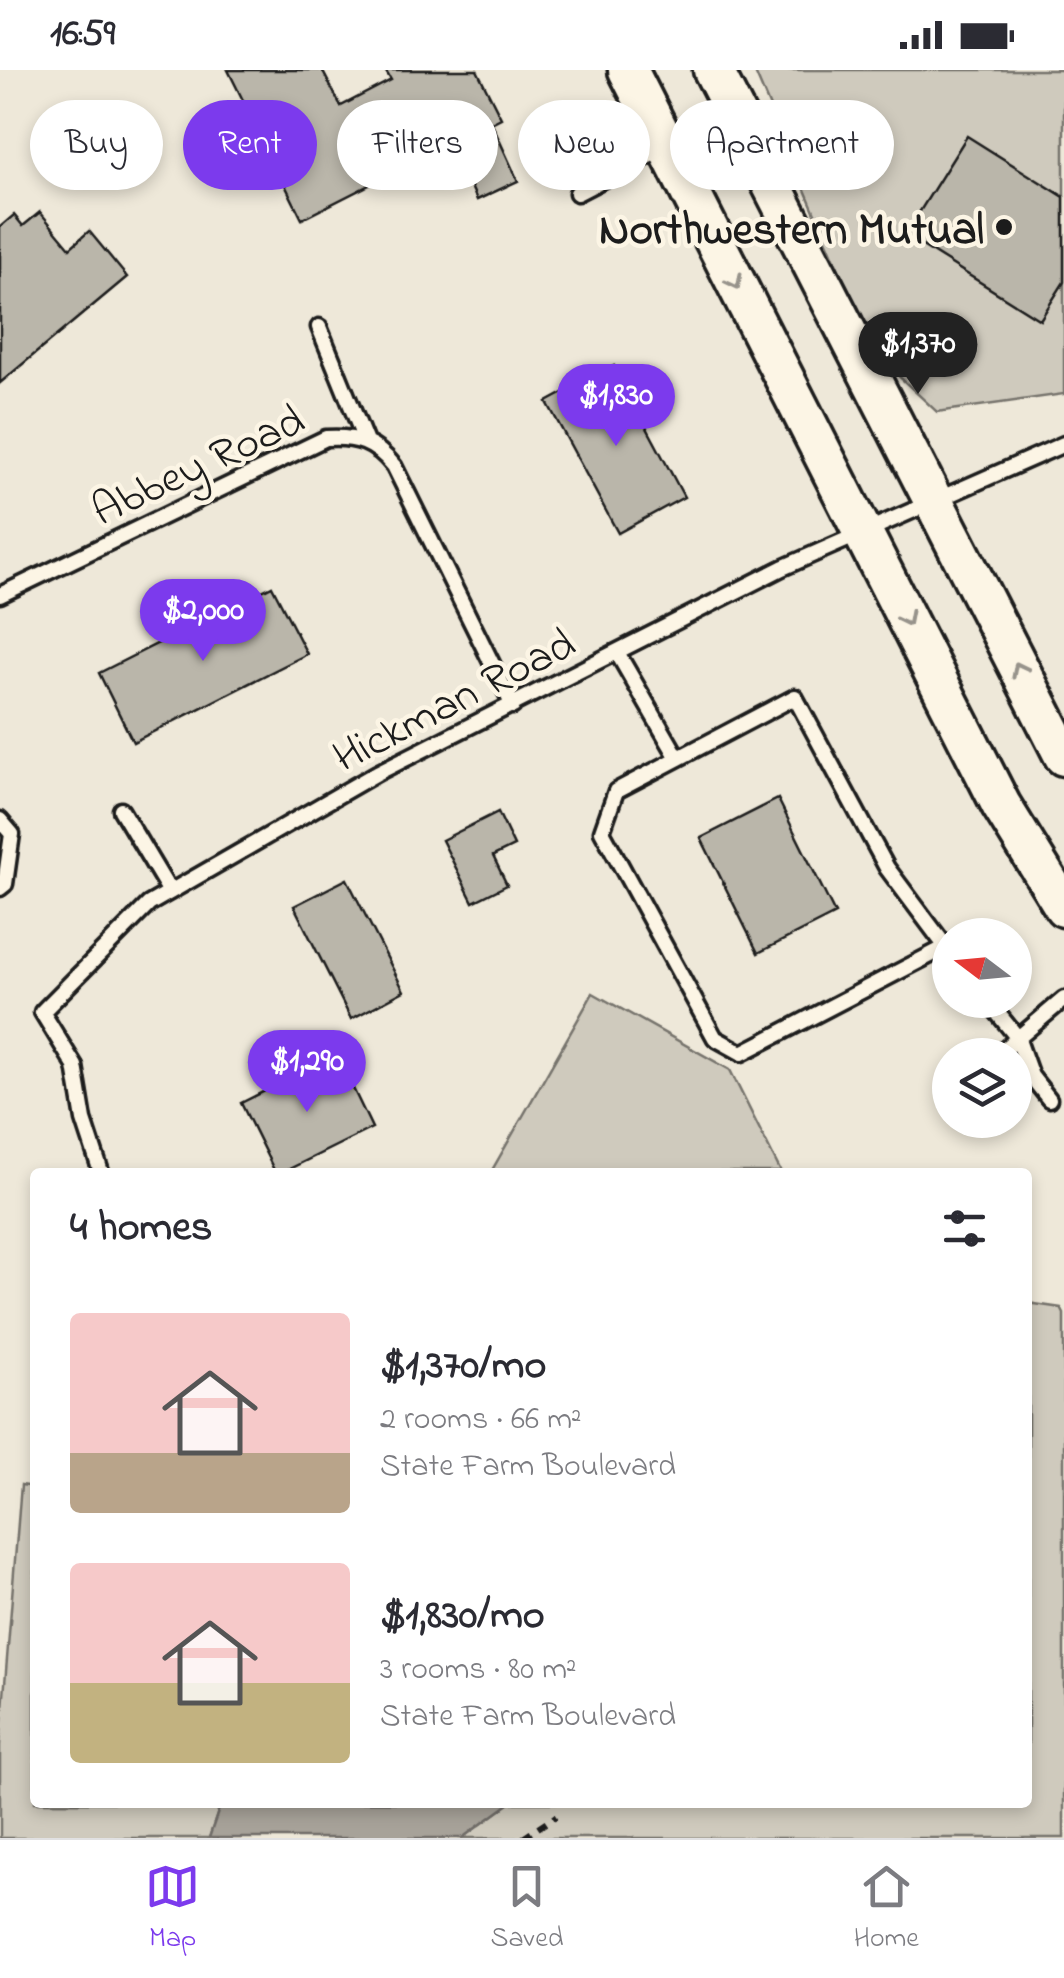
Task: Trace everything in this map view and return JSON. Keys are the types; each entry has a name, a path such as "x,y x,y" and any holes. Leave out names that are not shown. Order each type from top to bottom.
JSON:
{"street":[{"path":"628,70 1002,806 1064,908"},
{"path":"713,70 1064,756"}],"lane":[{"path":"577,193 666,146"},
{"path":"319,327 365,440"},
{"name":"Abbey Road","path":"0,595 326,438 348,436 365,440 383,452 394,466 513,706"},
{"name":"Hickman Road","path":"99,1168 84,1120 74,1066 42,1012 135,917 170,892 377,774 782,568 1064,444"},
{"path":"618,654 678,758"},
{"path":"932,928 887,868 795,697 616,791 602,831 715,1038 742,1053 932,958"},
{"path":"121,810 170,892"},
{"path":"0,820 12,834 5,884 0,888"},
{"path":"1017,1037 1064,999"},
{"path":"1002,1018 1017,1037 1031,1076 1049,1099"}],"path":[{"path":"523,1838 556,1816"}],"shaded area":[{"path":"754,70 1064,70 1064,394 937,412 875,354 805,190 894,190 894,100 767,100"},
{"path":"593,993 730,1070 779,1168 493,1168"},
{"path":"1032,1304 1061,1308 1064,1838 462,1838 503,1808 1032,1808"},
{"path":"21,1485 30,1486 30,1808 219,1808 209,1838 0,1838 0,1746"},
{"path":"219,1808 503,1808 462,1838 209,1838"}],"building":[{"path":"228,70 322,70 338,100 337,190 359,190 302,219 288,190 317,190 317,100 243,100"},
{"path":"385,70 477,70 492,100 353,100 391,80"},
{"path":"967,136 1064,197 1064,282 1040,320 905,235"},
{"path":"498,137 518,181 477,200 473,190 498,190"},
{"path":"40,212 70,248 89,231 127,277 0,383 0,227 14,215 23,226"},
{"path":"614,366 684,497 618,533 547,402"},
{"path":"272,586 307,654 133,742 99,673"},
{"path":"778,799 835,914 758,953 701,838"},
{"path":"498,812 514,846 493,856 507,885 473,902 442,840"},
{"path":"347,879 404,991 351,1019 294,906"},
{"path":"337,1055 372,1128 291,1168 273,1168 241,1103"}],"place":[{"name":"Northwestern Mutual","path":"1004,227"}]}
